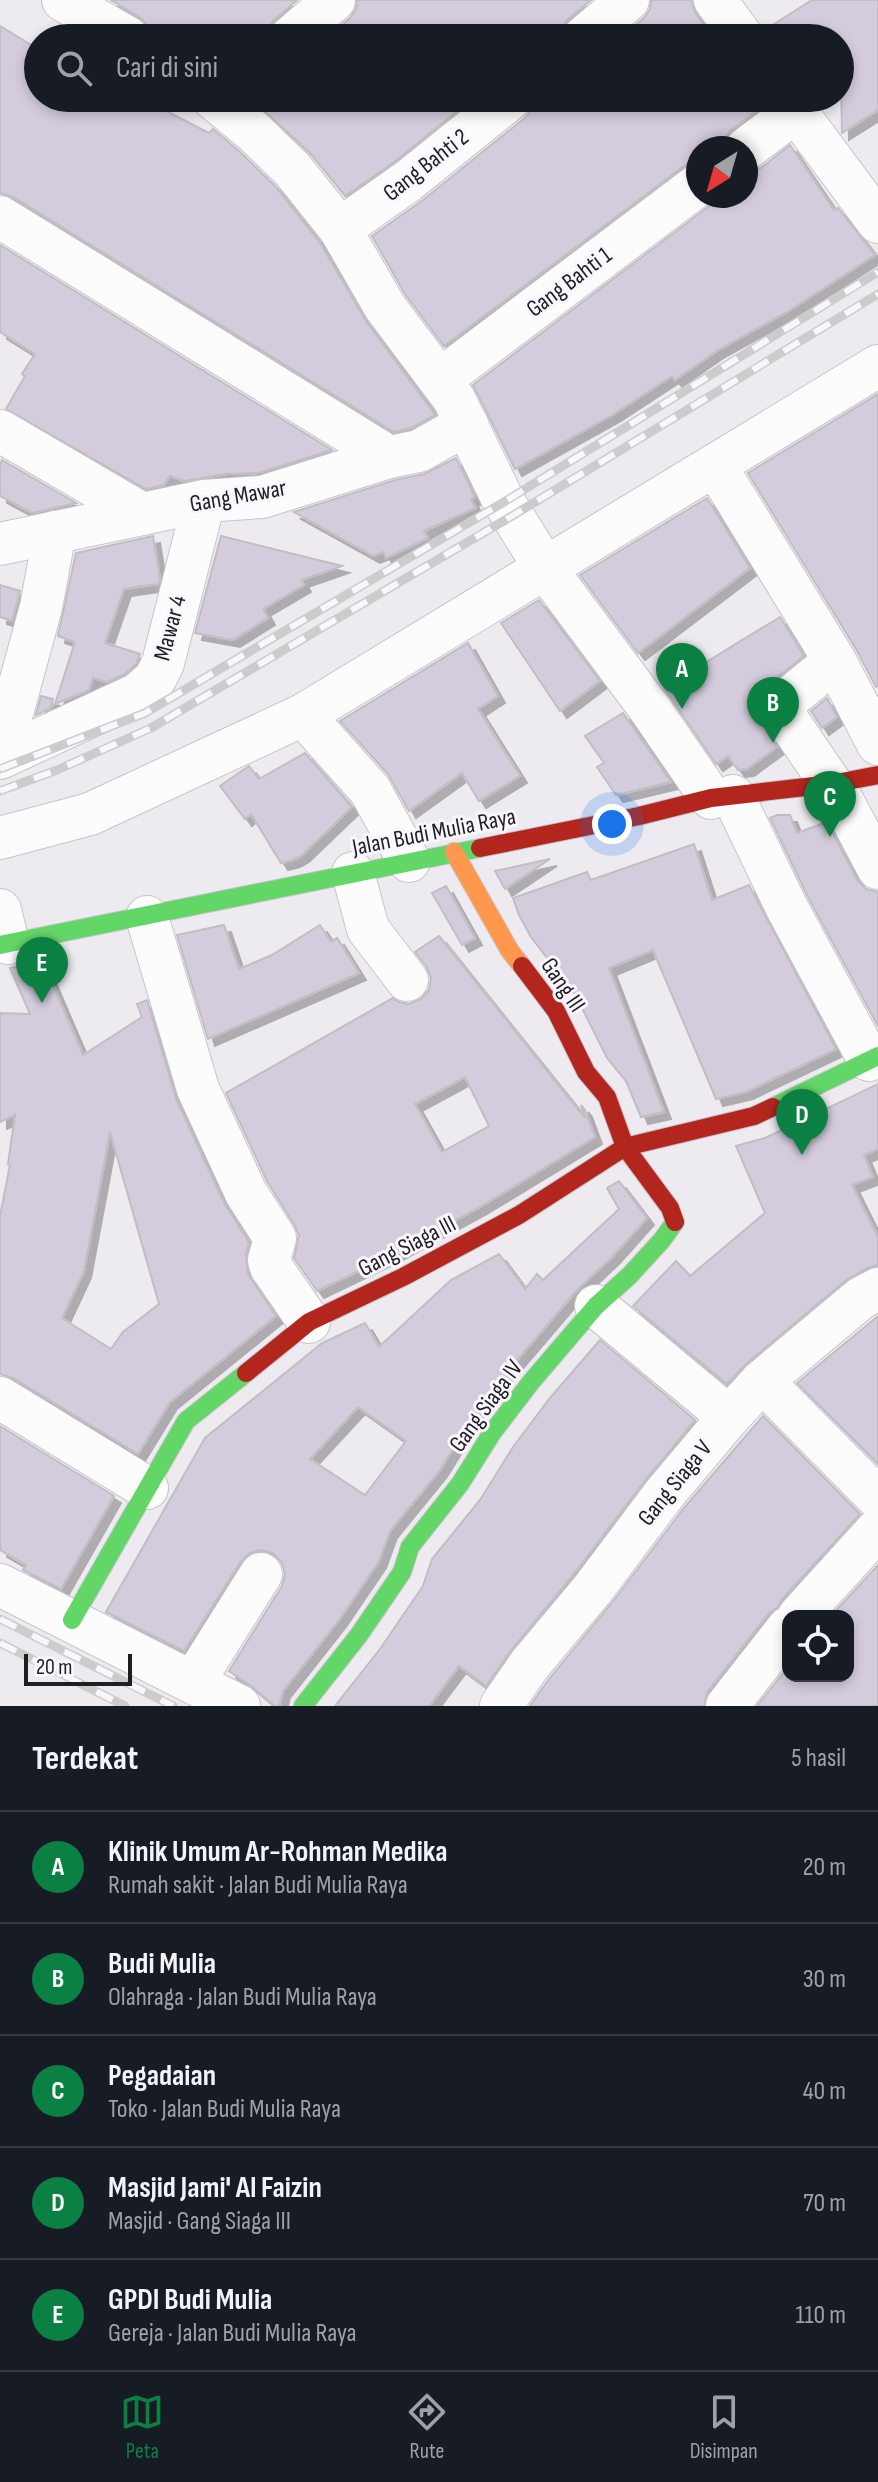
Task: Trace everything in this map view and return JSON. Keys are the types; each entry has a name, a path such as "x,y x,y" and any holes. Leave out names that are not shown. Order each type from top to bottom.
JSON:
{"street":[{"path":"63,0 104,24"},
{"path":"306,24 334,0"},
{"path":"600,24 628,0"},
{"path":"715,0 733,24"},
{"path":"231,112 293,170 340,229 385,307 441,379 467,424 504,502 545,568 650,709 722,797 874,1058"},
{"name":"Gang Bahti 2","path":"340,229 408,181 494,112"},
{"path":"758,137 784,112"},
{"path":"796,112 878,222"},
{"name":"Gang Bahti 1","path":"441,379 686,194"},
{"path":"0,217 389,457"},
{"path":"3,825 90,814 303,715 878,366"},
{"name":"Gang Mawar","path":"0,544 204,501 262,497 389,457 419,451 467,424"},
{"path":"0,431 142,514"},
{"path":"715,465 835,661 878,744"},
{"name":"Mawar 4","path":"0,758 138,694 155,679 163,663 204,501"},
{"path":"0,758 41,607 55,532"},
{"path":"835,661 783,703 780,709 842,800 878,868"},
{"path":"303,715 370,790 409,861"},
{"name":"Jalan Budi Mulia Raya","path":"3,933 147,917 722,797 878,775"},
{"name":"Gang III","path":"454,852 510,951 556,1011 586,1072 607,1097 625,1147"},
{"path":"353,873 368,929 407,980"},
{"path":"147,917 198,1089 246,1193 275,1238 269,1260 271,1267 309,1322"},
{"name":"Gang Siaga III","path":"72,1620 186,1421 309,1322 403,1277 519,1215 625,1147 754,1116 874,1058"},
{"name":"Gang Siaga IV","path":"303,1706 359,1635 402,1572 410,1547 460,1484 492,1433 531,1382 596,1306 630,1275 675,1222 670,1208 625,1147"},
{"name":"Gang Siaga V","path":"501,1706 530,1664 729,1417 762,1381 861,1298 878,1289"},
{"path":"596,1306 729,1417"},
{"path":"762,1381 878,1498"},
{"path":"0,1398 147,1488"},
{"path":"804,1610 878,1529"},
{"path":"194,1681 261,1574"},
{"path":"0,1585 239,1706"},
{"path":"727,1706 782,1636"}],"building":[{"path":"111,0 297,0 271,24 146,24"},
{"path":"357,0 591,0 564,24 343,24 356,9"},
{"path":"651,0 691,0 703,24 637,24 650,9"},
{"path":"812,0 878,0 878,110 842,133 842,112 854,112 854,24 774,24"},
{"path":"0,26 24,41 24,112 168,112 209,133 213,129 239,151 275,186 320,243 366,321 435,415 411,428 394,432 13,197 0,193"},
{"path":"265,112 456,112 394,162 345,196 310,153"},
{"path":"530,112 755,112 726,136 686,136 686,165 444,346 405,294 372,236 423,200"},
{"path":"790,145 834,210 838,208 875,255 787,312 718,350 675,380 672,376 614,414 515,469 473,385 707,208 758,208 758,169"},
{"path":"0,245 332,450 258,473 226,474 184,481 170,476 164,485 146,489 6,409 35,354 0,332"},
{"path":"878,394 878,686 876,687 748,473"},
{"path":"456,458 475,497 471,499 475,508 424,531 428,538 386,558 383,552 373,556 294,512 424,474"},
{"path":"2,460 76,503 32,513 0,496"},
{"path":"707,498 750,568 638,653 580,575"},
{"path":"153,536 160,579 158,584 124,589 105,643 140,654 136,664 125,674 107,682 93,678 89,690 55,704 75,642 58,636 76,553"},
{"path":"221,536 342,566 301,580 304,585 263,609 268,618 233,640 195,633"},
{"path":"0,585 20,591 12,621 0,617"},
{"path":"539,600 600,681 560,711 501,623"},
{"path":"780,617 804,656 768,684 758,699 756,710 760,722 777,747 747,769 738,770 728,756 716,764 664,688"},
{"path":"468,643 498,696 478,709 520,776 479,801 462,773 409,811 388,774 340,721"},
{"path":"41,696 53,699 51,708 36,715"},
{"path":"827,698 837,717 822,728 811,711"},
{"path":"623,713 671,782 616,795 597,767 604,763 585,736"},
{"path":"305,753 352,807 302,855 281,863 251,814 245,819 220,786 249,766 259,779"},
{"path":"790,815 797,833 827,822 857,880 866,889 878,892 878,1026 808,897 770,818"},
{"path":"694,844 712,900 749,885 836,1049 746,1092 716,1099 653,950 609,968 664,1112 641,1117 626,1081 607,1058 576,996 531,937 513,898 587,872 591,880"},
{"path":"550,859 505,889 495,871"},
{"path":"446,886 475,938 462,945 432,893"},
{"path":"224,925 239,969 272,955 320,925 331,942 337,938 359,973 208,1039 177,935"},
{"path":"439,936 585,1118 581,1105 585,1110 595,1137 480,1207 317,1291 294,1258 299,1235 295,1226 267,1181 226,1093 393,998 409,1004 421,999 429,990 431,978 415,952","holes":["465,1077 489,1126 442,1152 415,1104"]},
{"path":"43,962 83,1055 142,1017 137,1004 147,1000 176,1099 224,1203 249,1242 246,1254 248,1274 276,1316 170,1402 138,1454 13,1378 0,1374 0,1216 15,1115 0,1122 0,1013 30,1014 10,968","holes":["110,1132 159,1304 123,1332 111,1349 62,1318 84,1271"]},
{"path":"878,1084 878,1149 864,1155 873,1177 852,1185 878,1237 878,1265 846,1280 747,1363 727,1384 633,1306 676,1261 690,1276 765,1213 736,1146 765,1138"},
{"path":"619,1181 647,1218 577,1290 472,1418 440,1470 390,1531 379,1561 339,1620 283,1691 279,1706 229,1671 282,1586 285,1574 282,1563 273,1553 261,1550 250,1553 241,1561 184,1651 106,1612 205,1438 322,1343 365,1323 379,1347 451,1280 499,1254 525,1289 537,1274 543,1280 619,1209 607,1188","holes":["358,1407 406,1441 365,1495 310,1459"]},
{"path":"878,1316 878,1464 797,1383"},
{"path":"600,1340 695,1420 512,1649 486,1686 459,1666 429,1706 335,1706 380,1649 423,1586 432,1559 480,1500 513,1447"},
{"path":"763,1416 860,1514 778,1607 769,1613 708,1691 704,1706 530,1706 684,1508"},
{"path":"0,1426 114,1496 61,1589 23,1570 26,1565 0,1550"},
{"path":"878,1565 878,1706 757,1706 782,1675 782,1682 854,1682 854,1610 837,1610"}],"railway":[{"path":"0,769 145,713 504,502 878,272"},
{"path":"0,791 57,770 151,728 512,516 878,294"},
{"path":"0,1619 173,1706"},
{"path":"0,1643 125,1706"}],"traffic: fast":[{"path":"0,945 480,848"},
{"path":"773,1107 878,1056"},
{"path":"303,1706 359,1635 402,1572 410,1547 460,1484 492,1433 531,1382 596,1306 630,1275 675,1222"},
{"path":"72,1620 186,1421 246,1373"}],"traffic: slow":[{"path":"454,852 510,951 522,966"}],"traffic: jam":[{"path":"480,848 711,798 831,784 878,775"},
{"path":"522,966 556,1011 586,1072 607,1097 625,1147 670,1208 675,1222"},
{"path":"246,1373 309,1322 403,1277 519,1215 625,1147 754,1116 773,1107"}],"place":[{"name":"Klinik Umum Ar-Rohman Medika","path":"682,709"},
{"name":"Budi Mulia","path":"773,743"},
{"name":"Pegadaian","path":"830,837"},
{"name":"GPDI Budi Mulia","path":"42,1003"},
{"name":"Masjid Jami' Al Faizin","path":"802,1155"}]}
